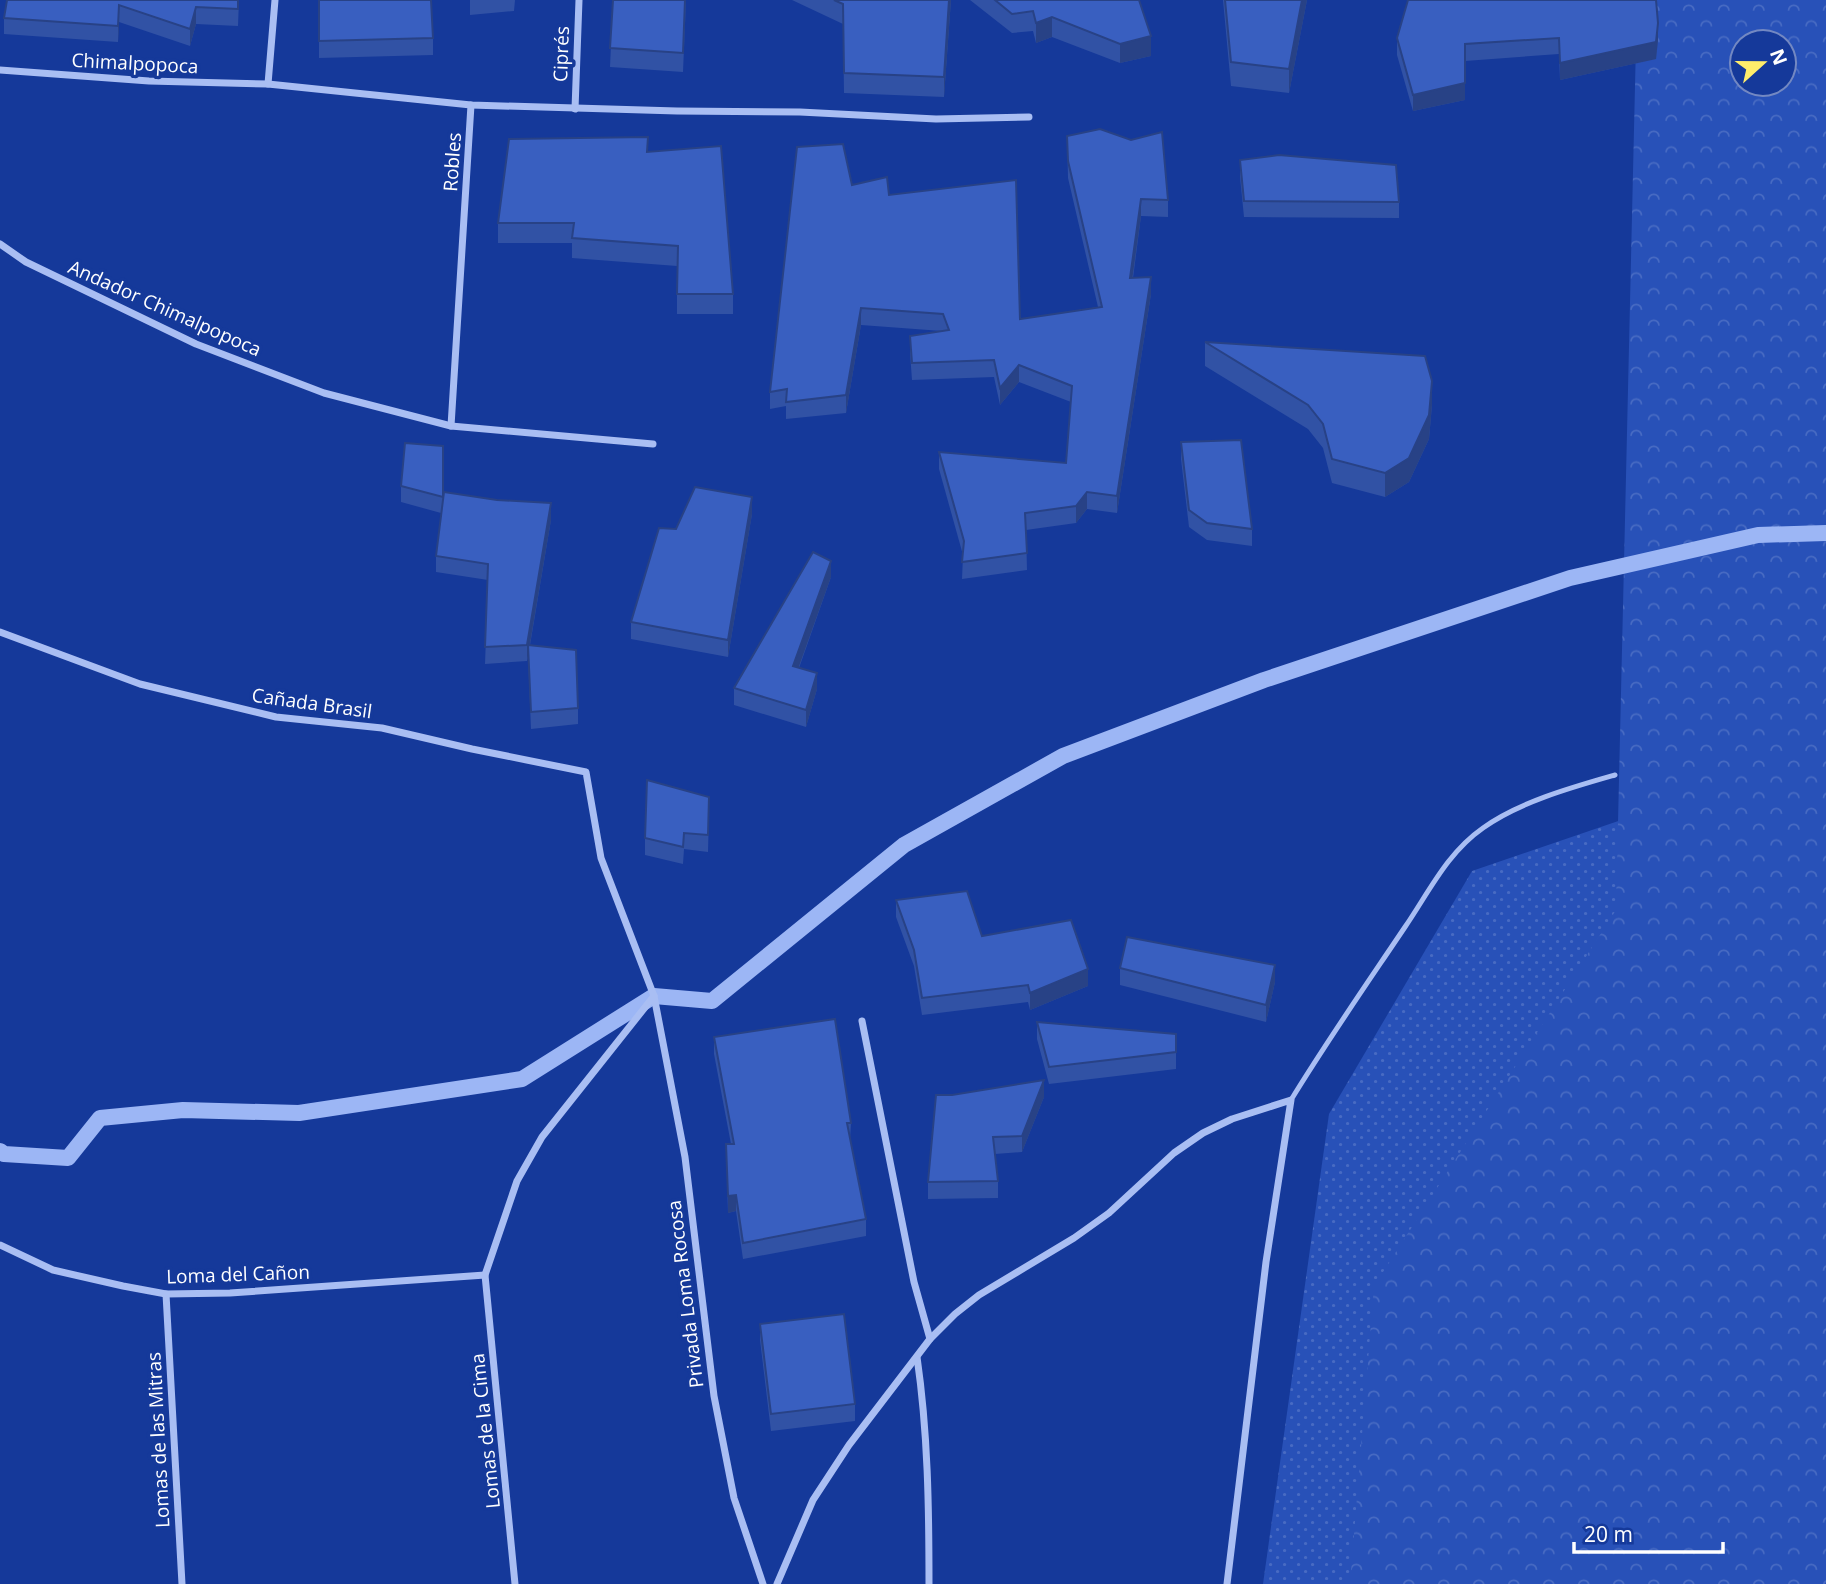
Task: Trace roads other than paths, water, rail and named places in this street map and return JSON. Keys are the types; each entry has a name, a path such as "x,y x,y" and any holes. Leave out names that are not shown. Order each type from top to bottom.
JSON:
{"street":[{"path":"268,84 275,0"},
{"name":"Ciprés","path":"575,108 579,0"},
{"name":"Chimalpopoca","path":"0,69 149,81 268,84"},
{"name":"Robles","path":"268,84 471,105 451,426"},
{"path":"471,105 800,112 936,118 1030,117"},
{"name":"Andador Chimalpopoca","path":"0,244 26,262 196,344 324,394 451,426 653,444"},
{"name":"Cañada Brasil","path":"0,632 140,684 262,714 382,728 586,772"},
{"name":"Privada Loma Rocosa","path":"586,772 601,858 654,996 685,1157 713,1396 734,1497 763,1584"},
{"path":"485,1275 517,1181 542,1137 654,996"},
{"path":"862,1021 914,1282 930,1339"},
{"path":"777,1584 813,1500 849,1445 930,1339 955,1314 979,1295 1074,1238 1109,1213 1174,1153 1203,1133 1232,1119 1290,1100 1266,1262 1227,1584"},
{"name":"Loma del Cañon","path":"0,1245 54,1270 166,1294 230,1293 485,1275"},
{"name":"Lomas de la Cima","path":"485,1275 515,1584"},
{"name":"Lomas de las Mitras","path":"166,1294 181,1584"},
{"path":"917,1357 927,1444 929,1584"}],"lane":[{"path":"1290,1100 1447,862 1465,842 1484,826 1536,801 1615,775"}],"waterway":[{"path":"0,1151 4,1154 68,1158 100,1118 183,1110 299,1113 522,1079 654,996 712,1001 904,845 1063,756 1264,680 1570,578 1758,535 1826,533"}]}
